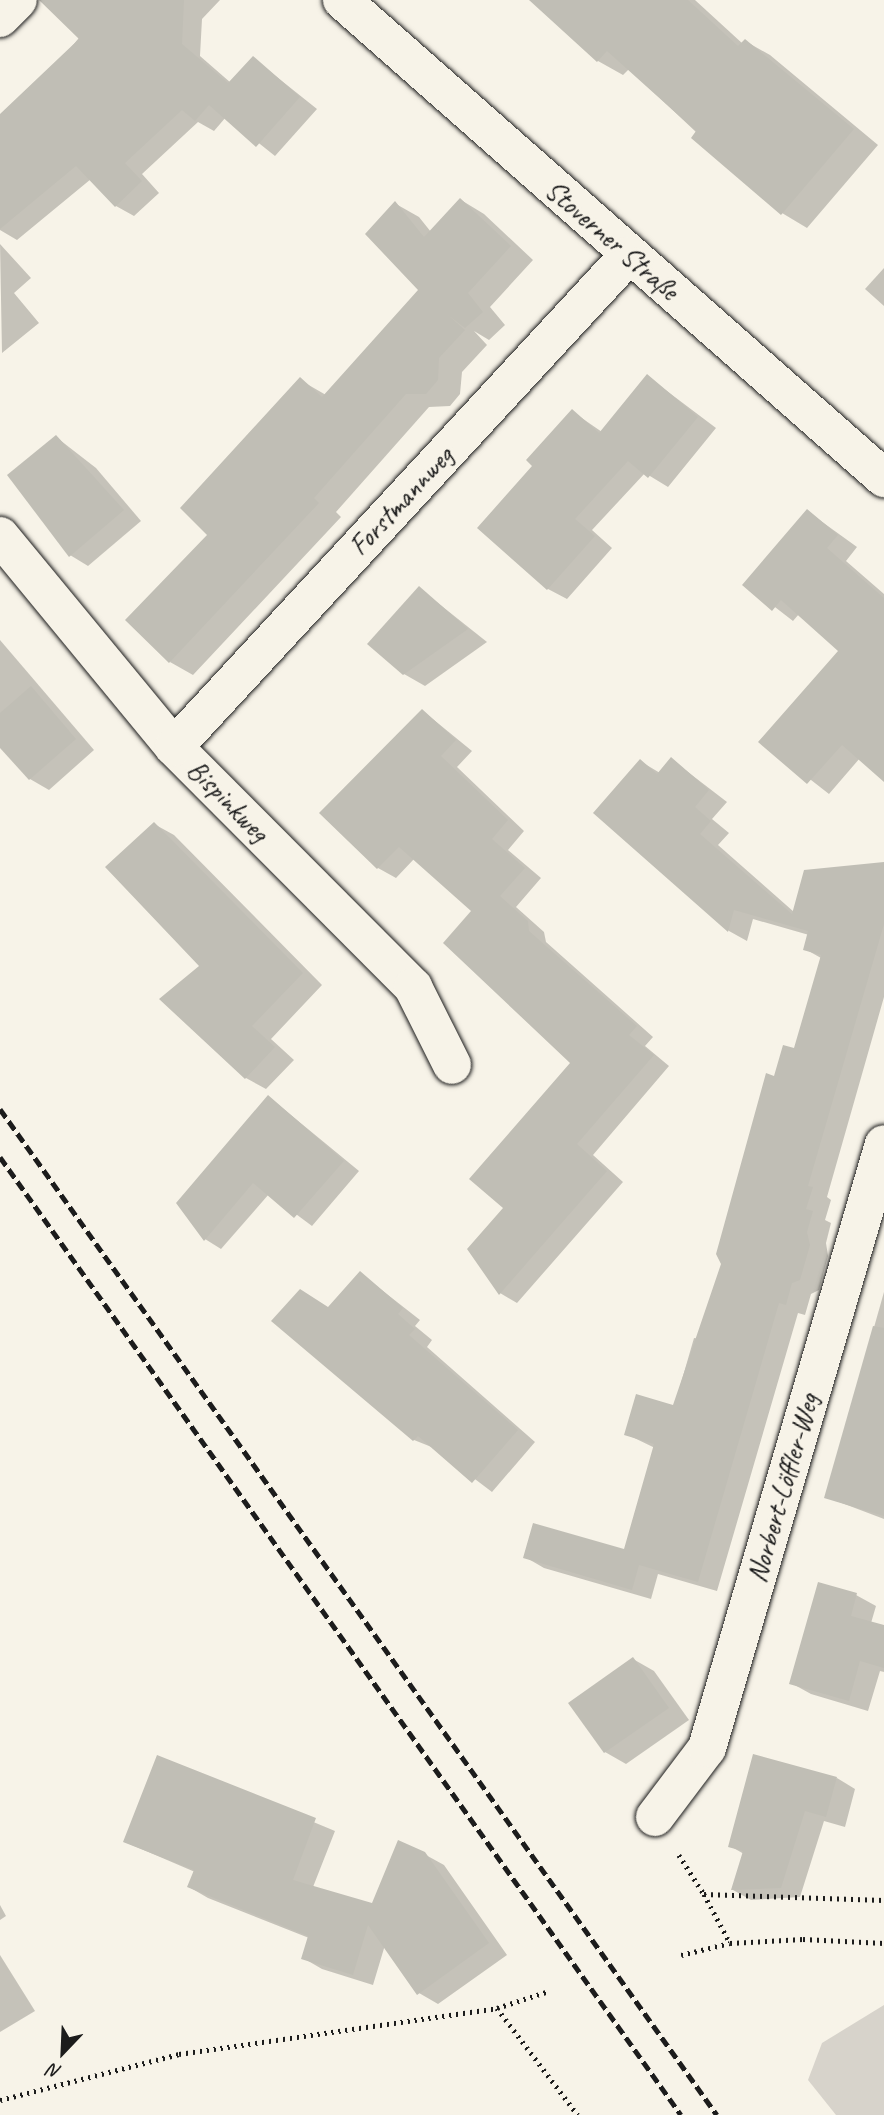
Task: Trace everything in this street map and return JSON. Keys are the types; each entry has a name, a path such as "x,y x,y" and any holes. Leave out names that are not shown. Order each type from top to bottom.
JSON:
{"street":[{"path":"0,18 18,0"},
{"name":"Stoverner Straße","path":"342,0 628,256 884,478"},
{"name":"Forstmannweg","path":"174,747 628,256"},
{"name":"Bispinkweg","path":"0,536 174,747 412,986 453,1065"},
{"name":"Norbert-Löffler-Weg","path":"654,1817 707,1748 884,1144"}],"path":[{"path":"654,1817 704,1894 730,1943"},
{"path":"704,1894 884,1900"},
{"path":"681,1955 730,1943 884,1943"},
{"path":"0,2100 178,2054 497,2008 547,1992"},
{"path":"497,2008 578,2115"}],"shaded area":[{"path":"884,2005 884,2115 836,2115 808,2080 822,2043"}],"building":[{"path":"39,0 184,0 182,44 228,83 253,56 300,97 256,147 209,105 195,121 182,110 125,163 142,181 115,207 76,166 0,229 0,114 79,39"},
{"path":"529,0 688,0 738,46 745,39 854,129 781,215 691,138 696,131 607,51 597,62"},
{"path":"460,198 511,246 468,293 483,312 465,328 448,315 465,330 439,358 438,380 426,394 406,394 314,498 319,503 169,663 125,620 207,535 180,508 300,377 322,397 418,290 365,234 395,201 424,237"},
{"path":"647,374 698,417 648,478 628,461 575,519 595,536 547,590 477,528 532,466 526,460 572,409 599,433"},
{"path":"56,435 124,510 69,557 7,475"},
{"path":"807,509 838,535 827,548 884,598 884,782 842,745 807,784 758,742 838,651 781,600 772,611 742,585"},
{"path":"419,586 468,629 403,675 367,644"},
{"path":"31,686 76,739 29,780 0,748 0,713"},
{"path":"422,709 456,740 441,756 508,820 492,839 525,868 500,896 528,921 529,931 637,1026 629,1035 654,1055 577,1144 607,1171 499,1295 467,1249 503,1208 469,1179 570,1063 443,943 471,911 399,847 377,869 319,813"},
{"path":"671,757 709,790 695,807 711,821 700,834 792,914 804,870 884,862 884,924 808,1186 813,1187 806,1209 813,1211 807,1232 810,1245 800,1280 792,1283 786,1305 779,1303 698,1582 639,1565 632,1590 523,1558 533,1523 624,1549 654,1444 624,1435 636,1394 673,1405 721,1264 716,1254 766,1073 774,1076 783,1045 794,1048 821,955 803,950 808,931 734,910 728,932 593,813 640,759 657,774"},
{"path":"154,822 303,973 252,1026 275,1047 245,1079 159,999 199,966 105,867"},
{"path":"268,1095 344,1161 294,1218 253,1183 204,1241 176,1203"},
{"path":"360,1271 403,1308 398,1314 415,1329 409,1335 518,1430 472,1483 418,1436 413,1441 271,1321 300,1289 328,1307"},
{"path":"873,1326 884,1328 884,1516 824,1498"},
{"path":"818,1582 857,1593 851,1616 884,1625 884,1668 860,1661 849,1701 789,1684"},
{"path":"633,1657 669,1708 604,1753 568,1703"},
{"path":"753,1754 837,1777 826,1817 805,1811 781,1888 731,1890 743,1851 728,1847"},
{"path":"157,1755 316,1818 293,1880 372,1903 398,1840 425,1852 489,1943 417,1995 368,1925 353,1975 301,1959 308,1936 187,1887 194,1870 123,1842"}],"railway":[{"path":"0,1109 717,2115"},
{"path":"0,1157 681,2115"}]}
